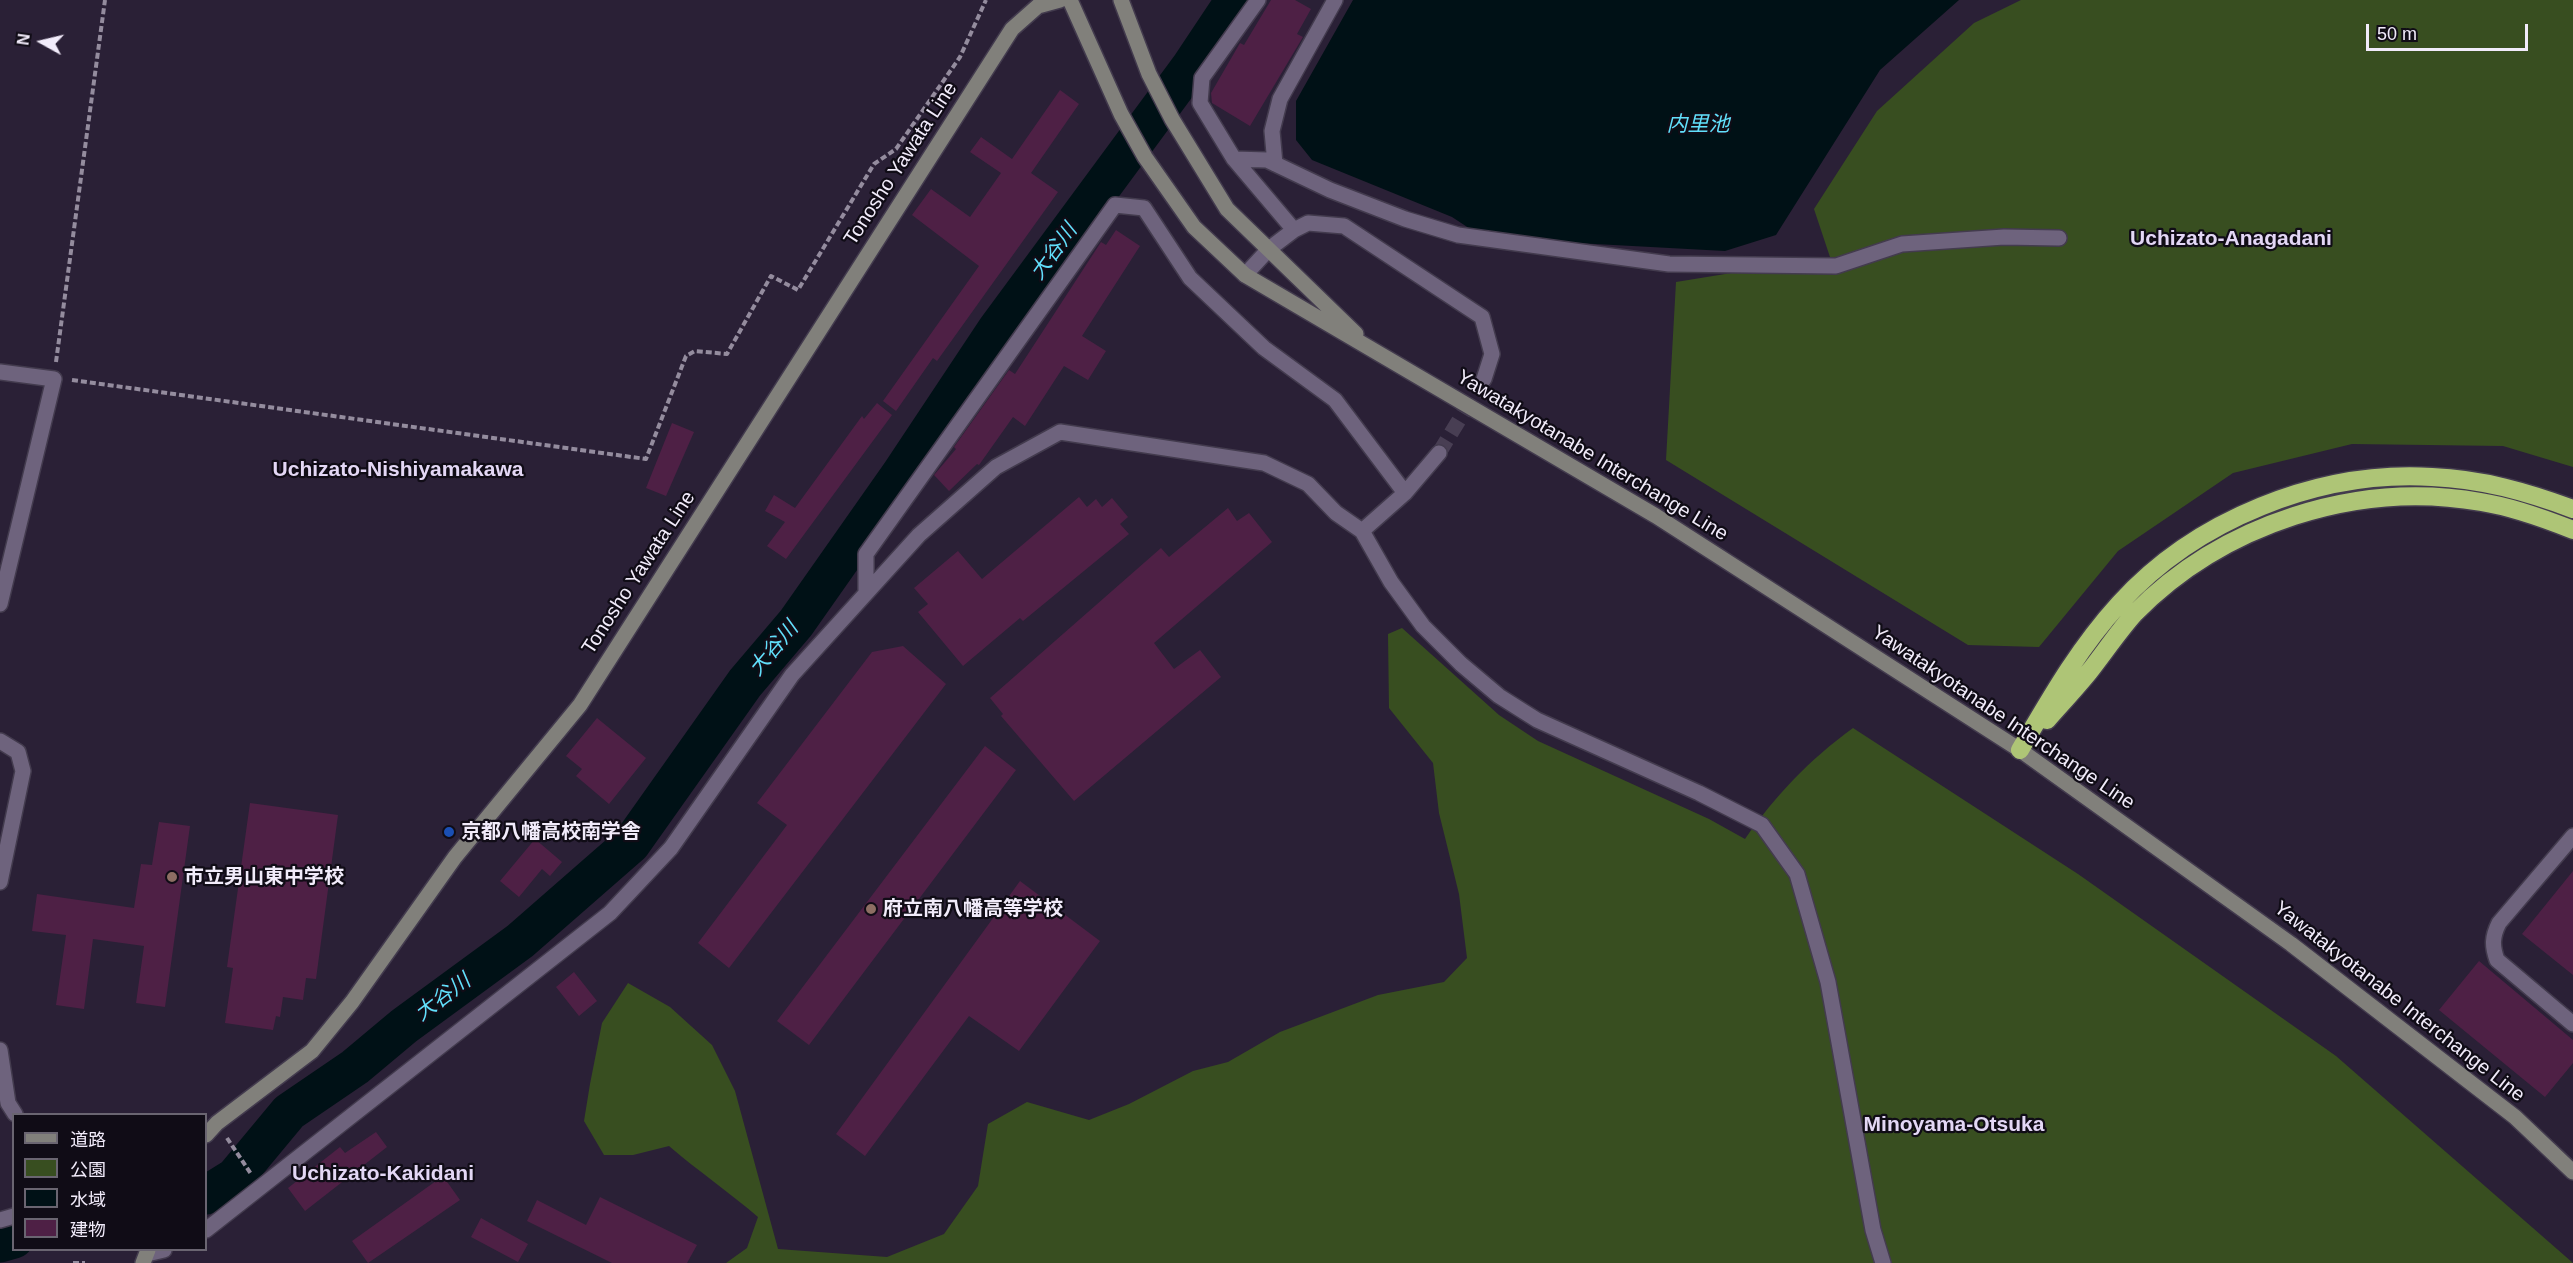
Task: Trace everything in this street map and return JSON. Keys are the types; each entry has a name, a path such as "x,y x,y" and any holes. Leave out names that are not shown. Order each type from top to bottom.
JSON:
{"highway":[{"path":"2020,750 2071,662 2119,604 2155,569 2187,545 2240,516 2289,496 2337,484 2384,478 2431,476 2482,482 2531,494 2573,510"},
{"path":"2020,750 2087,674 2134,615 2168,584 2205,557 2248,533 2294,516 2337,506 2382,498 2430,497 2481,502 2529,513 2573,530"}],"main road":[{"name":"Tonosho Yawata Line","path":"207,1134 217,1123 312,1050 352,1002 455,857 580,705 1012,29 1038,6 1060,0"},
{"name":"Yawatakyotanabe Interchange Line","path":"1070,0 1121,114 1145,157 1194,227 1245,275 1656,516 2020,750 2291,944 2515,1117 2573,1172"},
{"name":"Yawatakyotanabe Interchange Line","path":"1121,0 1149,74 1172,119 1227,209 1373,350"}],"street":[{"path":"1258,0 1202,78 1200,103 1234,159 1294,230"},
{"path":"1275,164 1272,131 1280,99 1335,0"},
{"path":"1234,159 1267,160 1330,190 1405,219 1458,235 1669,264 1836,266 1902,244 2004,237 2059,238"},
{"path":"866,593 866,554 1115,205 1144,208 1190,278 1264,348 1335,400 1405,493"},
{"path":"1245,275 1269,249 1308,222 1344,226 1482,317 1492,354 1484,379"},
{"path":"0,372 54,379 0,604"},
{"path":"207,1229 610,913 671,848 792,675 919,535 996,467 1060,432 1264,463 1308,483 1336,513 1362,531 1391,582 1423,626 1461,664 1499,696 1537,720 1699,793 1762,825 1797,874 1828,982 1873,1230 1883,1263"},
{"path":"1362,531 1405,493 1439,453"},
{"path":"0,741 18,752 23,771 0,882"},
{"path":"2573,836 2499,923 2493,934 2493,947 2497,960 2573,1024"},
{"path":"0,1050 8,1103 14,1113"},
{"path":"146,1256 161,1251"}],"path":[{"path":"105,0 54,379 92,381 646,459 686,356 695,351 727,354 771,276 798,290 873,164 896,149 960,57 986,0"},
{"path":"217,1123 260,1187"},
{"path":"73,1263 85,1263"}],"green space":[{"path":"2021,0 2573,0 2573,467 2503,446 2352,444 2233,473 2118,551 2039,647 1968,645 1666,460 1676,282 1830,257 1814,209 1877,111 1974,23"},
{"path":"1402,628 1499,715 1538,741 1709,819 1745,839 1794,779 1853,728 2078,874 2336,1056 2573,1263 726,1263 747,1248 758,1217 669,1146 633,1155 604,1155 584,1121 602,1023 628,983 670,1007 712,1045 735,1091 778,1249 887,1257 944,1234 978,1186 988,1124 1027,1102 1089,1120 1129,1104 1193,1071 1228,1062 1280,1032 1378,995 1444,982 1467,958 1459,894 1439,813 1433,763 1389,708 1388,634"}],"water":[{"name":"内里池","path":"1353,0 1959,0 1880,70 1776,235 1725,251 1484,238 1452,217 1312,160 1296,140 1296,101"}],"building":[{"path":"1271,0 1295,0 1311,9 1297,34 1303,37 1250,126 1212,103 1211,93 1240,43 1244,45"},
{"path":"1060,90 1079,104 1031,173 1058,192 937,361 933,358 896,411 883,401 979,266 912,215 931,189 970,217 1001,173 970,152 981,137 1012,159"},
{"path":"1116,230 1140,246 1082,336 1106,351 1088,380 1064,366 1025,426 1013,417 979,465 977,464 949,491 934,475 956,449 954,447 1009,370 1015,374 1101,242 1106,245"},
{"path":"877,403 892,415 786,559 767,546 785,522 765,511 774,495 795,508 862,416 864,419"},
{"path":"672,423 694,432 666,496 646,488"},
{"path":"1079,497 1087,507 1096,499 1102,507 1112,498 1128,517 1120,524 1129,534 1023,621 1020,618 963,666 918,612 928,604 914,588 958,551 982,579"},
{"path":"1228,508 1237,521 1249,513 1272,542 1154,643 1174,669 1200,650 1221,677 1074,801 1001,716 1003,714 990,698 1161,548 1169,557"},
{"path":"903,646 946,684 729,968 698,943 787,825 757,803 872,652"},
{"path":"597,718 646,758 609,804 576,776 582,769 566,756"},
{"path":"985,746 1016,770 809,1045 777,1021"},
{"path":"250,803 338,815 316,979 306,978 303,1000 283,997 280,1017 276,1016 273,1030 225,1023 233,968 227,967"},
{"path":"159,822 190,826 165,1007 136,1003 144,946 93,939 84,1009 56,1005 66,935 32,931 37,894 134,908 141,864 152,865"},
{"path":"535,839 562,862 550,876 542,869 519,897 500,881"},
{"path":"2573,871 2573,975 2522,934"},
{"path":"1020,881 1100,941 1019,1051 969,1016 865,1156 836,1134"},
{"path":"2479,961 2573,1040 2573,1063 2545,1097 2439,1010"},
{"path":"574,972 597,1001 579,1016 556,987"},
{"path":"376,1132 387,1147 305,1211 288,1188 340,1147 345,1153"},
{"path":"443,1176 460,1200 368,1263 352,1241"},
{"path":"600,1197 697,1245 687,1263 612,1263 527,1221 537,1200 586,1225"},
{"path":"481,1218 528,1244 518,1262 471,1237"}],"waterway":[{"name":"大谷川","path":"207,1194 235,1177 289,1112 355,1067 404,1026 520,941 631,844 745,683 796,623 900,475 997,329 1191,66 1235,0"},
{"name":"大谷川","path":"0,1243 12,1240"}],"tunnel":[{"path":"1439,453 1484,379"}],"place":[{"name":"京都八幡高校南学舎","path":"449,832"},
{"name":"市立男山東中学校","path":"172,877"},
{"name":"府立南八幡高等学校","path":"871,909"}],"district":[{"name":"Uchizato-Anagadani","path":"2231,239"},
{"name":"Uchizato-Nishiyamakawa","path":"398,470"},
{"name":"Minoyama-Otsuka","path":"1954,1125"},
{"name":"Uchizato-Kakidani","path":"383,1174"}]}
